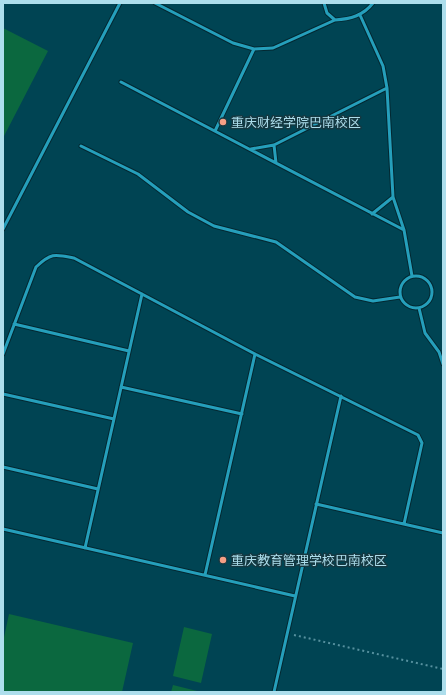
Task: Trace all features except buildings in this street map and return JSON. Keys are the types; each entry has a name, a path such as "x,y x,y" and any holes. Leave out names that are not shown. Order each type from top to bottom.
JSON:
{"lane":[{"path":"3,229 120,3"},
{"path":"155,3 233,44 254,49 272,48 335,20 346,20 360,16 373,3"},
{"path":"324,3 327,12 335,20"},
{"path":"360,16 383,66 387,88 393,197 404,230 412,276"},
{"path":"215,131 254,49"},
{"path":"121,82 404,230"},
{"path":"250,149 274,145 387,88"},
{"path":"274,145 276,163"},
{"path":"81,146 138,174 188,212 214,226 276,242 355,297 373,301 400,297"},
{"path":"372,214 393,197"},
{"path":"3,354 36,267 47,258 59,255 74,258 255,354 418,435 422,443 404,524"},
{"path":"412,276 417,276 426,280 432,288 432,293 428,303 419,308 409,307 400,297 400,285 403,281 412,276"},
{"path":"85,548 142,294"},
{"path":"419,308 425,333 439,352 443,364"},
{"path":"14,324 129,351"},
{"path":"205,576 255,354"},
{"path":"121,387 242,414"},
{"path":"3,394 114,419"},
{"path":"274,692 341,396"},
{"path":"3,467 98,489"},
{"path":"316,504 443,533"},
{"path":"3,529 295,596"}],"path":[{"path":"287,634 443,669"},
{"path":"442,692 443,687"}],"green space":[{"path":"3,28 48,51 3,138"},
{"path":"9,614 133,643 122,692 3,692 3,642"},
{"path":"184,627 212,634 201,683 173,676"},
{"path":"173,685 201,692 171,692"}],"place":[{"name":"重庆财经学院巴南校区","path":"223,122"},
{"name":"重庆教育管理学校巴南校区","path":"223,560"}]}
